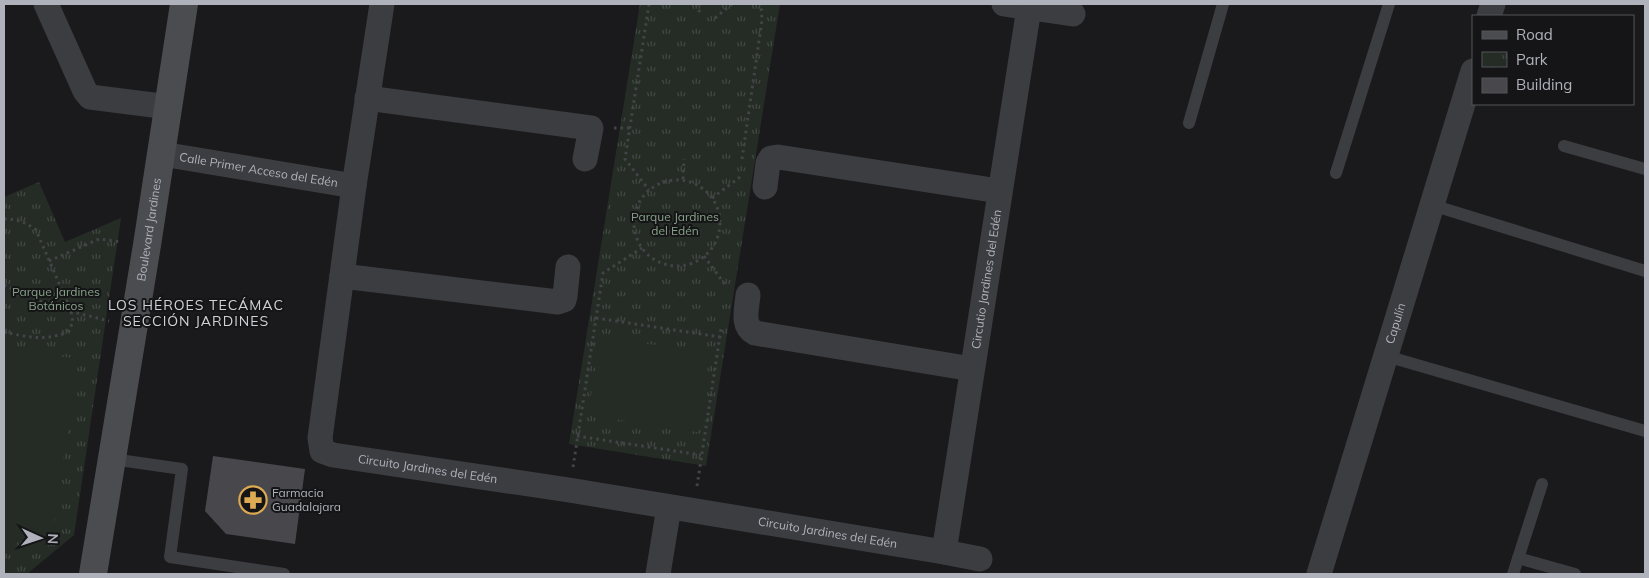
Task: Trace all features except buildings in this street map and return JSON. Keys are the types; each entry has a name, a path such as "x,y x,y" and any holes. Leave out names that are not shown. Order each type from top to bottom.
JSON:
{"street":[{"path":"46,4 90,97 169,107"},
{"name":"Boulevard Jardines","path":"93,574 162,154 184,4"},
{"name":"Circuito Jardines del Edén","path":"382,4 354,186 320,438 322,451 333,455 570,490 980,559"},
{"path":"1004,4 1074,14"},
{"name":"Circutio Jardines del Edén","path":"944,552 1028,8"},
{"name":"Capulín","path":"1319,574 1472,74"},
{"path":"367,98 591,128 585,159"},
{"name":"Calle Primer Acceso del Edén","path":"162,154 354,186"},
{"path":"766,188 768,163 771,158 778,157 999,191"},
{"path":"342,276 558,302 564,300 566,296 568,268"},
{"path":"738,292 746,324 749,330 755,334 972,369"},
{"path":"658,574 681,509"}],"lane":[{"path":"1188,123 1223,4"},
{"path":"1336,173 1389,4"},
{"path":"1564,146 1645,169"},
{"path":"1432,205 1645,271"},
{"path":"1386,356 1645,431"},
{"path":"112,459 182,469 170,557 284,574"},
{"path":"1513,574 1542,484"},
{"path":"1518,558 1575,574"}],"path":[{"path":"649,4 625,159 649,190"},
{"path":"696,4 701,15"},
{"path":"715,18 732,4"},
{"path":"712,198 739,178 762,20 761,4"},
{"path":"683,179 684,160"},
{"path":"683,179 696,184 708,192 716,204 720,218 720,232 714,245 704,256 692,263 678,266 664,264 652,258 642,248 636,235 634,221 637,207 644,194 655,185 668,180 683,179"},
{"path":"4,219 15,219 26,223 36,230 72,311 72,323 66,333 40,338 4,332"},
{"path":"50,261 99,239 147,245"},
{"path":"570,490 604,273 642,248"},
{"path":"704,256 738,292"},
{"path":"4,285 53,308 133,327"},
{"path":"596,318 720,337"},
{"path":"681,509 701,455 722,328"},
{"path":"577,436 701,455"}],"green space":[{"name":"Parque Jardines del Edén","path":"640,4 780,4 706,466 569,444"},
{"name":"Parque Jardines Botánicos","path":"39,182 65,242 121,218 74,535 27,574 4,574 4,197"},
{"path":"600,337 710,353 697,432 588,415"},
{"path":"4,348 78,359 51,545 4,538"}],"place":[{"name":"Farmacia Guadalajara","path":"253,500"}],"district":[{"name":"LOS HÉROES TECÁMAC SECCIÓN JARDINES","path":"196,314"}]}
